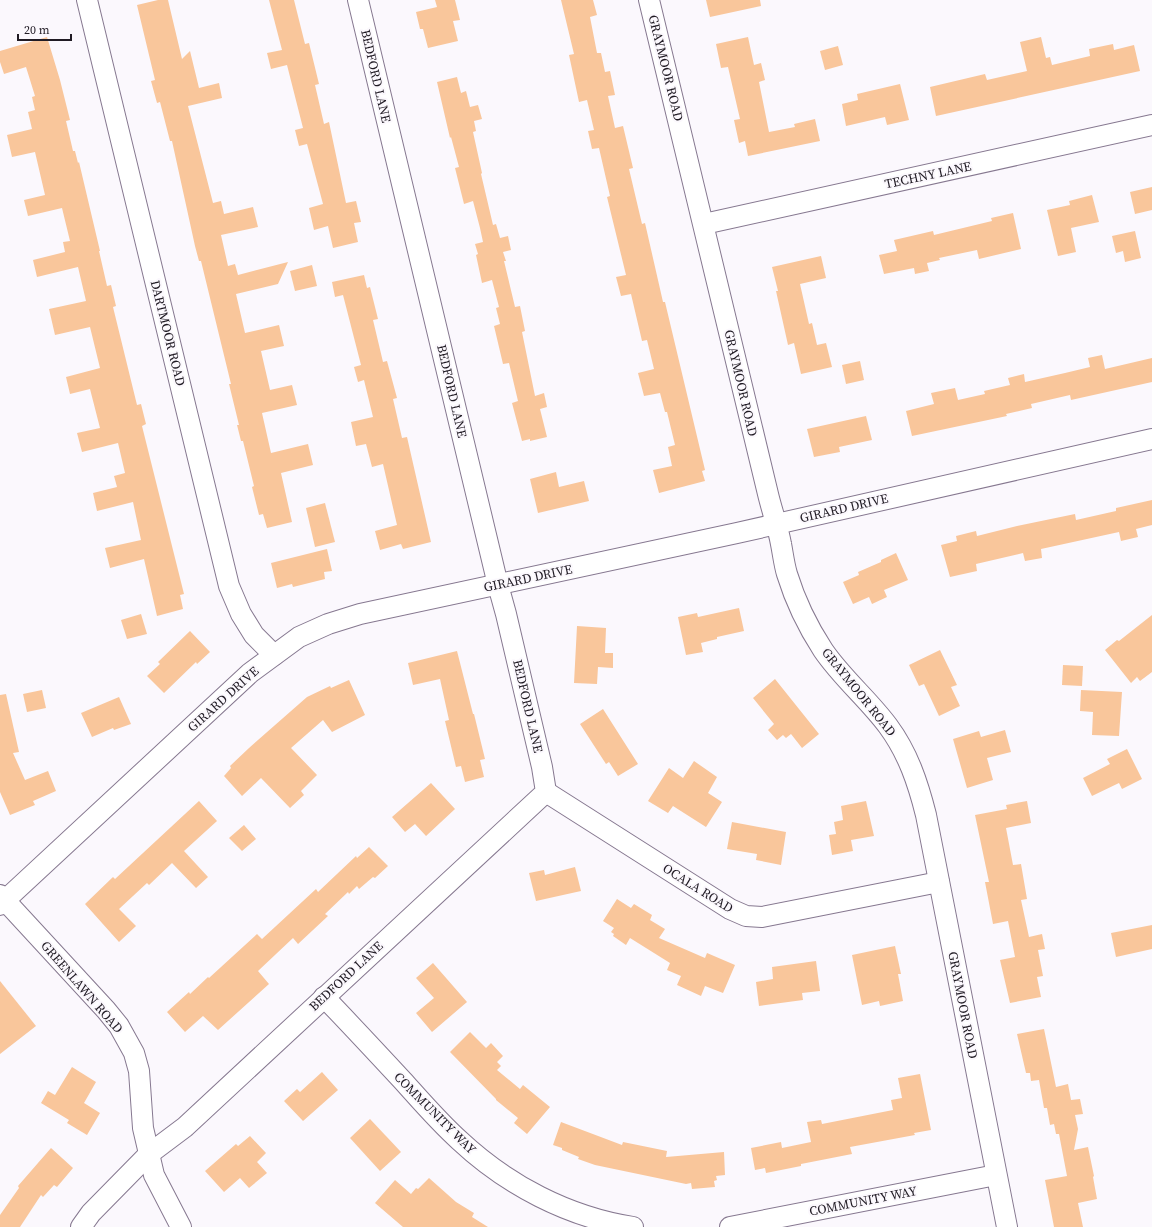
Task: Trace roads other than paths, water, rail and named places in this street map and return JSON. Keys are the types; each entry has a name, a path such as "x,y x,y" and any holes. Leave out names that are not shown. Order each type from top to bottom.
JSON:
{"street":[{"name":"DARTMOOR ROAD","path":"87,0 230,586 241,614 254,635 274,655"},
{"name":"BEDFORD LANE","path":"81,1227 91,1213 149,1154 185,1127 324,996 546,792 542,767 506,614 358,0"},
{"name":"GRAYMOOR ROAD","path":"649,0 787,573 802,614 823,650 844,678 888,726 898,740 919,786 926,815 996,1175 1008,1227"},
{"name":"TECHNY LANE","path":"704,224 1152,125"},
{"name":"GIRARD DRIVE","path":"2,900 250,673 299,637 328,624 360,614 498,585 1152,439"},
{"name":"OCALA ROAD","path":"546,792 730,909 746,916 762,917 939,882"},
{"name":"GREENLAWN ROAD","path":"2,900 106,1010 128,1039 139,1071 143,1128 154,1175 181,1227"},
{"name":"COMMUNITY WAY","path":"324,996 440,1121 476,1156 522,1188 573,1212 615,1224 633,1227"},
{"name":"COMMUNITY WAY","path":"730,1227 996,1175"}]}
